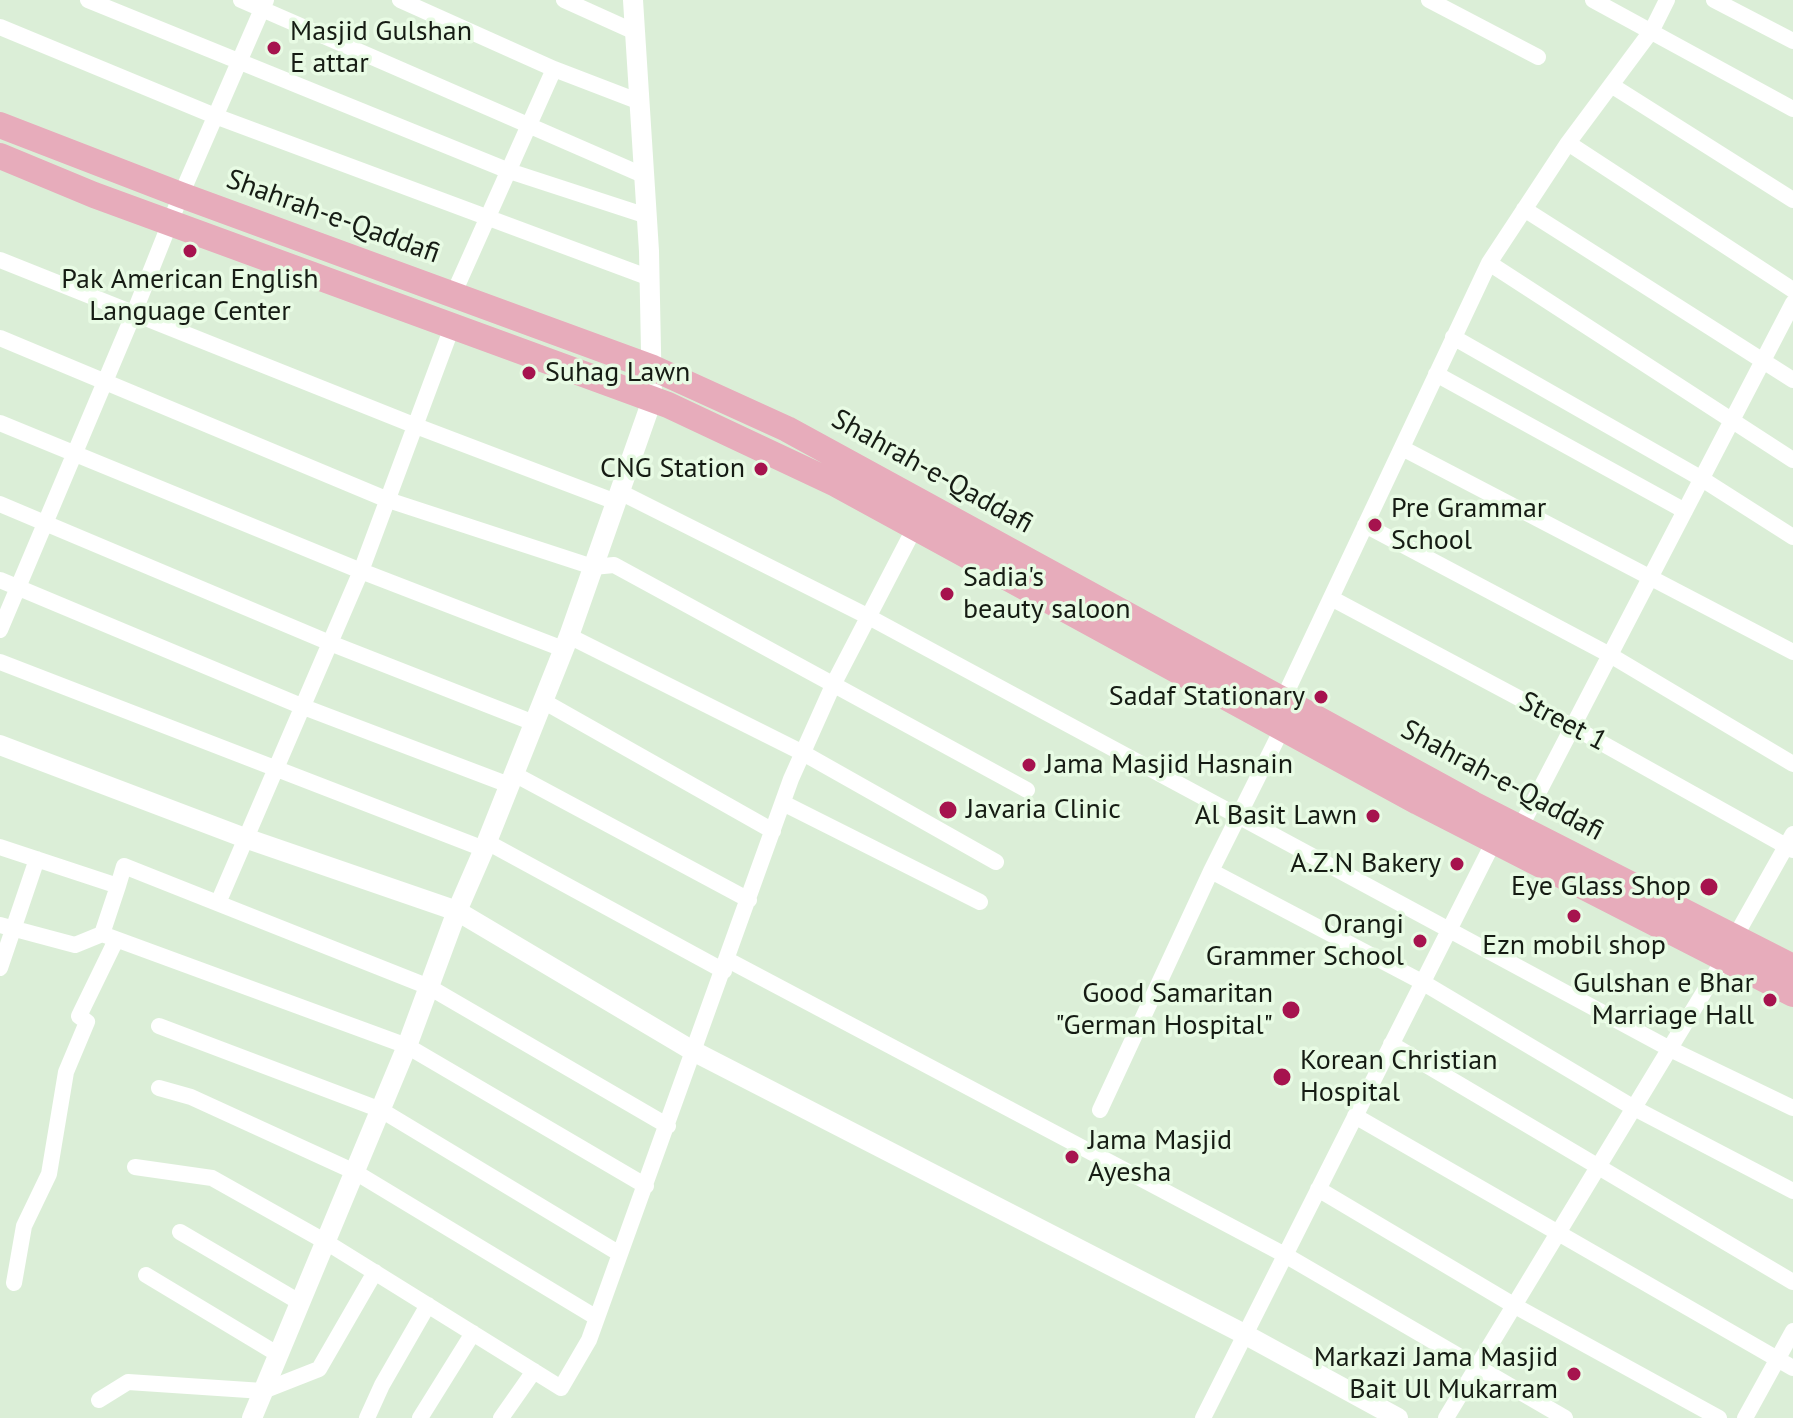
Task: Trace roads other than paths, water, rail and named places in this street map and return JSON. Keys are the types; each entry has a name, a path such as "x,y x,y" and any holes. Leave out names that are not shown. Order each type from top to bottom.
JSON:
{"main road":[{"name":"Shahrah-e-Qaddafi","path":"0,125 181,195 653,368 787,429 1494,841 1730,948 1793,967"},
{"name":"Shahrah-e-Qaddafi","path":"0,156 171,223 652,400 836,484 1279,717 1520,828 1730,948 1793,994"}],"street":[{"path":"88,0 509,171 647,216"},
{"path":"241,0 264,5 645,176"},
{"path":"400,0 554,69 640,102"},
{"path":"564,0 635,32"},
{"path":"252,1418 381,1110 457,911 512,780 566,642 652,400 650,278 633,0"},
{"path":"1429,0 1538,57"},
{"path":"1593,0 1793,109"},
{"path":"1100,1110 1239,816 1331,598 1489,263 1568,143 1652,30 1667,0"},
{"path":"1714,0 1793,41"},
{"path":"0,630 181,195 264,5"},
{"path":"0,27 215,116 650,278"},
{"path":"453,295 554,69"},
{"path":"1611,85 1793,200"},
{"path":"1568,143 1793,290"},
{"path":"1524,209 1793,380"},
{"path":"0,260 416,426 618,497 867,616 1670,1049 1793,1108"},
{"path":"1489,263 1793,460"},
{"path":"1520,828 1793,303"},
{"path":"218,903 361,571 452,327"},
{"path":"1453,337 1702,479 1793,537"},
{"path":"0,338 388,500 593,567 614,565 1027,790"},
{"path":"1436,374 1685,511"},
{"path":"0,423 361,571 566,642 803,753 996,862"},
{"path":"1402,448 1793,652"},
{"path":"0,504 330,643 534,723"},
{"path":"1365,525 1610,655 1793,764"},
{"path":"135,1167 212,1178 326,1242 561,1388 589,1340 803,753 867,616 915,527"},
{"path":"0,580 301,706 512,780 749,900"},
{"name":"Street 1","path":"1331,598 1791,843"},
{"path":"0,662 277,769 486,845 726,965 1285,1255 1565,1418"},
{"path":"543,701 773,831"},
{"path":"0,745 245,838 457,911 693,1051 1246,1335 1398,1418"},
{"path":"783,803 980,902"},
{"path":"1203,1418 1494,841"},
{"path":"1446,1418 1791,843"},
{"path":"0,847 118,886"},
{"path":"0,968 7,927 37,859"},
{"path":"14,1283 24,1226 49,1174 66,1072 87,1022 79,1016 109,937 124,866 429,987 668,1126"},
{"path":"1211,871 1422,982 1634,1108 1793,1191"},
{"path":"7,927 75,945 109,937 407,1046 646,1186"},
{"path":"159,1026 381,1110 620,1254"},
{"path":"1391,1044 1793,1282"},
{"path":"159,1088 191,1097 355,1172 597,1318"},
{"path":"1355,1116 1793,1368"},
{"path":"1318,1189 1515,1306 1719,1418"},
{"path":"180,1232 301,1303"},
{"path":"99,1400 128,1382 263,1391 319,1369 375,1272"},
{"path":"146,1275 279,1355"},
{"path":"367,1418 382,1385 428,1305"},
{"path":"1745,1418 1793,1331"},
{"path":"420,1418 473,1333"},
{"path":"501,1418 534,1371"}],"place":[{"name":"Masjid Gulshan E attar","path":"274,48"},
{"name":"Pak American English Language Center","path":"190,251"},
{"name":"Suhag Lawn","path":"529,373"},
{"name":"CNG Station","path":"761,469"},
{"name":"Pre Grammar School","path":"1375,525"},
{"name":"Sadia's beauty saloon","path":"947,594"},
{"name":"Sadaf Stationary","path":"1321,697"},
{"name":"Jama Masjid Hasnain","path":"1029,765"},
{"name":"Javaria Clinic","path":"948,810"},
{"name":"Al Basit Lawn","path":"1373,816"},
{"name":"A.Z.N Bakery","path":"1457,864"},
{"name":"Eye Glass Shop","path":"1709,887"},
{"name":"Ezn mobil shop","path":"1574,916"},
{"name":"Orangi Grammer School","path":"1420,941"},
{"name":"Gulshan e Bhar Marriage Hall","path":"1770,1000"},
{"name":"Good Samaritan \"German Hospital\"","path":"1291,1010"},
{"name":"Korean Christian Hospital","path":"1282,1077"},
{"name":"Jama Masjid Ayesha","path":"1072,1157"},
{"name":"Markazi Jama Masjid Bait Ul Mukarram","path":"1574,1374"}]}
